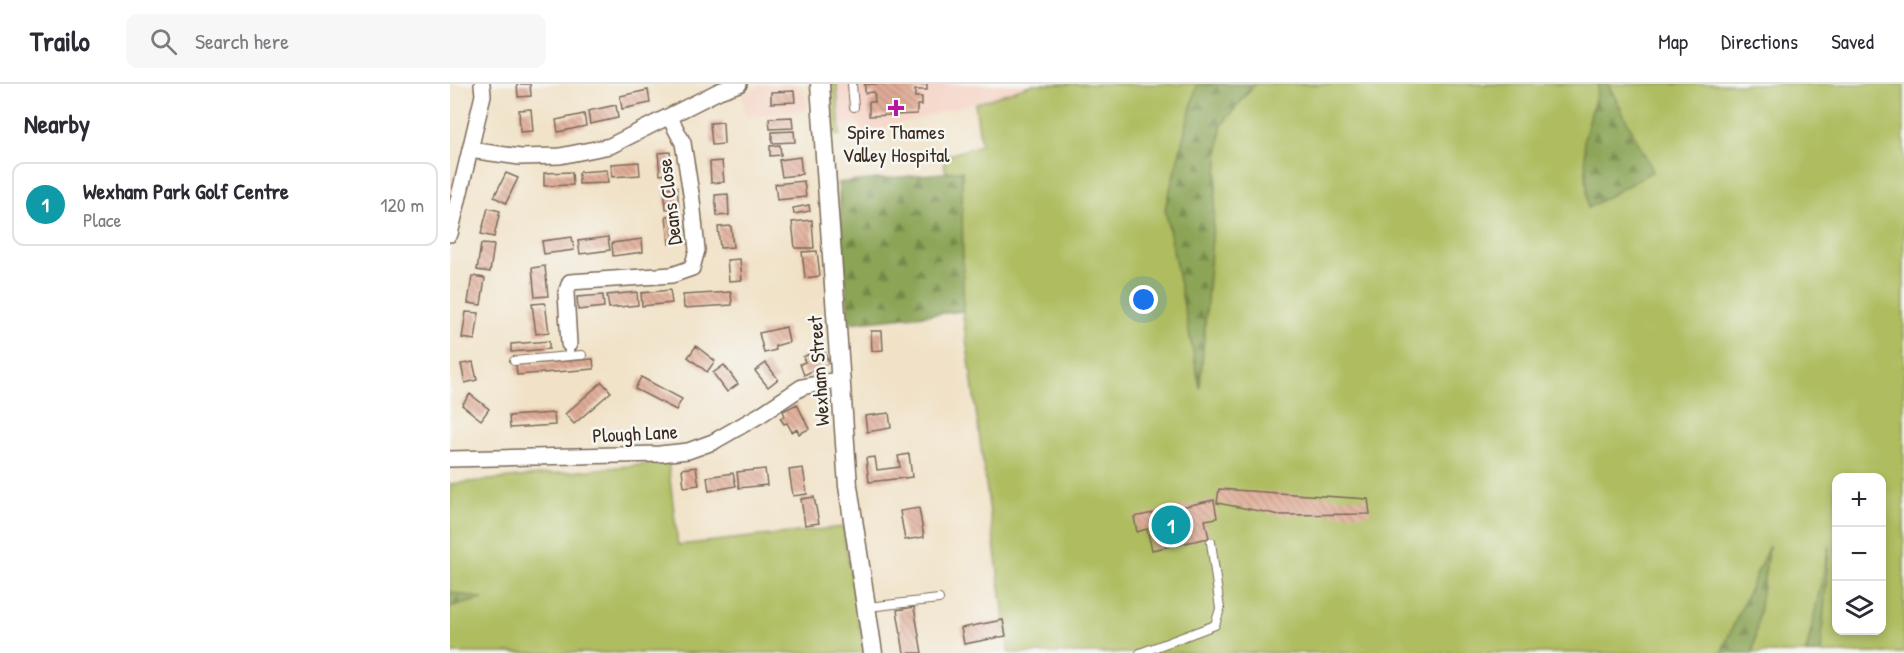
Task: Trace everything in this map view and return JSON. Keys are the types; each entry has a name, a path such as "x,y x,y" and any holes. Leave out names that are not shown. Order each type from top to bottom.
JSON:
{"street":[{"path":"450,234 483,95 482,84"},
{"path":"470,150 520,157 560,156 610,146 670,117 718,88 739,84"},
{"name":"Wexham Street","path":"820,84 848,486 873,653"},
{"name":"Deans Close","path":"569,350 566,293 570,282 672,275 692,268 697,250 692,200 683,143 670,117"},
{"name":"Plough Lane","path":"450,459 688,452 713,442 802,387 841,379"}],"lane":[{"path":"852,84 854,107"},
{"path":"514,361 569,350 582,355"},
{"path":"1140,653 1215,625 1220,609 1210,542"},
{"path":"866,607 939,599"}],"shaded area":[{"path":"765,84 796,84 807,99 808,110 747,117 742,97 745,93"},
{"name":"Spire Thames Valley Hospital","path":"837,84 1033,84 1033,86 863,134 858,122 839,125"}],"green space":[{"path":"823,84 837,84 840,135 830,135"},
{"path":"1033,84 1904,84 1904,653 1009,653 963,316 962,171 946,172 942,157 981,145 975,104"},
{"path":"1197,84 1255,84 1221,126 1200,388 1165,209"},
{"path":"1599,84 1608,84 1653,171 1588,208 1584,140"},
{"path":"962,171 963,311 849,323 838,183"},
{"path":"668,462 678,545 843,527 864,653 450,653 450,484"},
{"path":"1769,546 1753,653 1721,653"},
{"path":"1829,546 1821,653 1806,653"},
{"path":"450,592 483,599 450,607"}],"building":[{"path":"517,84 530,84 531,96 518,97"},
{"name":"Spire Thames Valley Hospital","path":"865,84 927,84 927,90 915,90 915,97 922,97 922,105 917,105 917,114 869,116 869,102 875,102 874,92 865,93"},
{"path":"648,90 650,103 622,109 620,96"},
{"path":"794,91 795,102 771,103 771,92"},
{"path":"616,105 618,118 590,124 588,111"},
{"path":"531,109 533,131 520,132 519,110"},
{"path":"584,114 586,126 558,132 556,120"},
{"path":"792,117 793,128 770,129 769,118"},
{"path":"723,122 724,144 712,145 710,123"},
{"path":"794,131 795,142 772,143 772,132"},
{"path":"780,145 781,155 770,156 770,146"},
{"path":"670,152 672,173 660,175 658,153"},
{"path":"800,157 802,174 782,177 779,160"},
{"path":"722,161 724,182 711,183 710,162"},
{"path":"639,162 640,175 612,177 611,164"},
{"path":"607,170 608,183 579,184 579,172"},
{"path":"572,172 573,185 544,186 544,173"},
{"path":"506,173 518,178 506,203 494,197"},
{"path":"804,181 806,197 777,200 775,184"},
{"path":"677,187 679,208 666,209 664,188"},
{"path":"728,194 729,215 717,216 715,195"},
{"path":"809,205 810,211 794,214 793,208"},
{"path":"488,208 500,211 494,237 481,234"},
{"path":"679,215 679,241 669,244 666,216"},
{"path":"812,220 814,248 795,248 792,222"},
{"path":"731,226 733,247 720,248 718,227"},
{"path":"572,237 574,250 544,254 542,241"},
{"path":"608,237 610,250 580,254 578,241"},
{"path":"642,239 643,252 613,256 612,243"},
{"path":"481,244 494,245 490,272 477,270"},
{"path":"817,251 820,276 805,278 802,252"},
{"path":"740,259 742,280 729,281 727,260"},
{"path":"545,266 548,296 535,297 532,268"},
{"path":"472,276 485,278 481,305 468,303"},
{"path":"670,290 672,303 642,306 641,293"},
{"path":"637,292 638,305 609,308 607,295"},
{"path":"731,292 732,305 684,308 683,295"},
{"path":"603,295 604,307 578,310 577,297"},
{"path":"545,303 549,332 536,334 532,304"},
{"path":"466,312 479,313 475,340 462,338"},
{"path":"786,327 789,342 775,346 776,350 764,353 759,333"},
{"path":"871,331 882,331 883,350 872,351"},
{"path":"549,341 549,349 511,352 511,344"},
{"path":"696,346 715,361 707,372 688,357"},
{"path":"823,348 829,363 804,375 800,364 805,362 803,357"},
{"path":"593,359 594,369 517,375 516,365"},
{"path":"473,362 477,380 465,383 461,364"},
{"path":"766,363 778,379 768,387 755,371"},
{"path":"724,365 738,384 727,392 713,373"},
{"path":"641,377 682,399 676,410 635,389"},
{"path":"602,382 611,392 574,424 565,414"},
{"path":"470,394 489,409 481,420 462,405"},
{"path":"797,404 809,429 799,434 797,429 792,432 787,423 784,424 780,418 785,416 783,411"},
{"path":"554,413 555,425 510,428 509,416"},
{"path":"889,413 891,428 867,432 865,416"},
{"path":"909,454 912,477 869,482 866,458 875,457 877,470 900,467 898,456"},
{"path":"696,467 699,485 684,487 682,469"},
{"path":"803,468 807,494 793,496 789,470"},
{"path":"765,469 767,485 739,488 737,472"},
{"path":"733,473 736,486 709,491 707,477"},
{"path":"1219,489 1368,499 1370,514 1280,515 1217,503"},
{"path":"814,497 819,523 805,525 801,499"},
{"path":"1214,500 1217,518 1205,520 1209,538 1152,550 1147,529 1137,532 1134,517"},
{"path":"919,508 924,537 905,540 900,511"},
{"path":"914,607 922,653 904,653 897,610"},
{"path":"1003,620 1006,636 964,644 961,628"}],"place":[{"name":"Spire Thames Valley Hospital","path":"896,108"},
{"name":"Wexham Park Golf Centre","path":"1171,525"}]}
